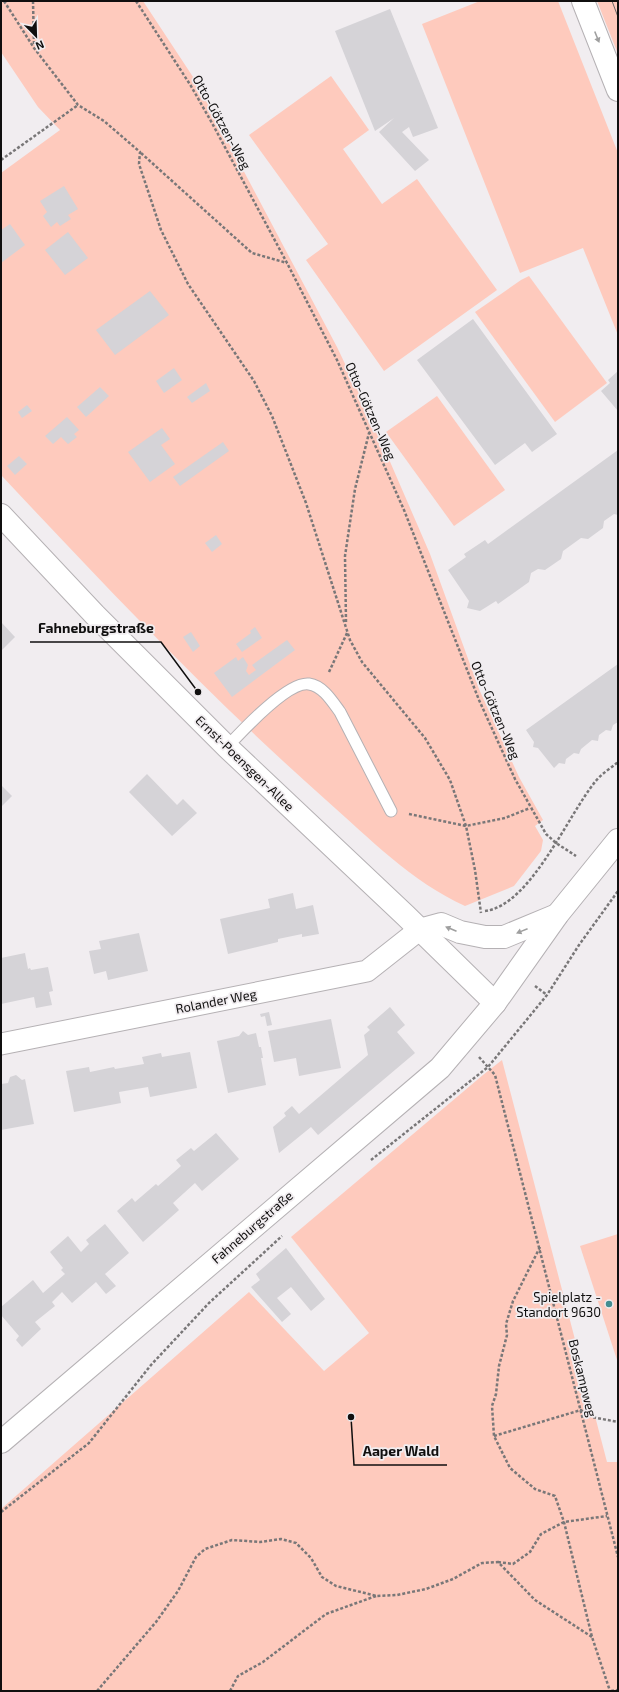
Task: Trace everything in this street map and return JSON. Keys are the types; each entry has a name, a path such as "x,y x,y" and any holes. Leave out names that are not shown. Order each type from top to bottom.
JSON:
{"street":[{"path":"582,1 618,90"},
{"name":"Ernst-Poensgen-Allee","path":"1,515 95,615 227,747 496,1003"},
{"name":"Fahneburgstraße","path":"1,1442 440,1068 496,1003 558,914 618,840"},
{"path":"419,930 441,924 460,932 485,937 504,938 558,914"},
{"name":"Rolander Weg","path":"1,1044 367,971 419,930"}],"lane":[{"path":"227,747 255,718 285,694 299,686 308,684 319,688 340,712 391,811"}],"path":[{"path":"4,1 34,48 78,105 104,122 140,152 252,253 287,263"},
{"path":"33,1 32,15 34,48"},
{"name":"Otto-Götzen-Weg","path":"136,1 191,86 287,263 337,360 434,583 479,700 530,808 546,834 556,843"},
{"path":"1,160 78,105"},
{"path":"140,152 139,164 161,230 188,284 254,381 272,416 306,503 346,624"},
{"path":"370,433 354,489 345,556 347,632 362,662 425,738 450,780 466,826 475,870 480,912 495,910 518,893 556,843 595,781 618,762"},
{"path":"319,688 333,665 347,632"},
{"path":"391,811 433,818 466,826 505,818 530,808"},
{"path":"370,1161 488,1067 547,995 579,945 618,891"},
{"name":"Boskampweg","path":"488,1067 495,1075 540,1246 618,1557"},
{"path":"1,1512 89,1443 151,1365 208,1303 285,1233"},
{"path":"540,1246 513,1301 506,1324 507,1334 499,1366 496,1394 492,1406 494,1436 510,1468 535,1489 555,1496 564,1522 592,1637 610,1691 618,1690"},
{"path":"494,1436 581,1410 592,1417 618,1422"},
{"path":"97,1691 156,1622 178,1591 196,1557 205,1549 232,1540 260,1542 281,1539 296,1543 311,1558 322,1577 336,1586 377,1596 397,1595 426,1589 453,1579 482,1563 498,1562 514,1564 530,1552 541,1534 564,1522 608,1516"},
{"path":"498,1562 535,1600 592,1637"},
{"path":"230,1691 238,1676 263,1662 326,1614 377,1596"}],"shaded area":[{"path":"1,1 143,1 197,83 337,347 375,427 430,554 479,689 519,777 543,820 535,826 543,840 541,851 514,886 465,906 427,885 409,872 358,829 241,722 80,559 1,475 1,173 60,130 38,107 1,52"},
{"path":"480,1 558,1 618,153 618,335 583,248 520,273 422,24"},
{"path":"597,1 618,1 618,54"},
{"path":"331,76 369,130 343,149 382,204 417,179 497,290 384,371 306,260 328,244 249,135"},
{"path":"529,276 607,383 555,422 475,312"},
{"path":"437,396 505,490 454,526 386,432"},
{"path":"502,1060 607,1462 618,1462 618,1691 1,1691 1,1509 249,1292 324,1371 369,1333 291,1237"},
{"name":"Spielplatz - Standort 9630","path":"618,1234 618,1363 580,1246"}],"building":[{"path":"390,9 438,128 413,137 409,127 402,132 429,160 415,171 379,132 394,118 375,131 335,31"},
{"path":"64,186 78,209 68,215 71,219 60,226 57,222 51,227 43,216 47,212 40,201"},
{"path":"10,224 25,245 1,263 1,230"},
{"path":"68,232 88,258 65,275 45,250"},
{"path":"150,291 169,315 115,355 96,330"},
{"path":"473,319 557,434 532,452 525,443 495,465 417,360"},
{"path":"174,368 182,380 164,393 156,381"},
{"path":"618,371 618,411 601,391 610,383 608,380"},
{"path":"206,383 210,391 192,403 187,397"},
{"path":"100,387 109,396 86,417 77,407"},
{"path":"27,405 32,411 22,418 18,412"},
{"path":"67,417 79,430 74,434 77,437 68,444 61,437 53,444 45,436"},
{"path":"162,428 170,439 161,445 175,464 150,482 128,452"},
{"path":"223,442 229,451 180,486 173,477"},
{"path":"618,450 618,515 614,514 604,521 603,528 588,539 581,538 563,551 561,559 545,570 538,569 531,573 529,582 498,604 496,601 480,611 467,608 469,601 448,570 466,557 464,554 485,540 488,544"},
{"path":"19,456 27,464 15,475 7,466"},
{"path":"216,535 222,544 212,552 205,543"},
{"path":"1,622 15,637 1,651"},
{"path":"255,627 262,638 242,652 236,644 251,633 250,631"},
{"path":"191,632 200,646 193,652 183,637"},
{"path":"287,640 295,650 232,697 214,673 236,657 238,661 243,657 248,665 246,671 249,675 256,670 252,665"},
{"path":"618,664 618,722 613,725 611,731 606,730 599,735 598,741 592,740 581,749 579,754 574,753 566,759 565,764 559,763 554,768 538,748 533,747 534,742 526,730"},
{"path":"147,774 177,805 183,799 197,813 172,836 129,792"},
{"path":"1,785 12,796 1,807"},
{"path":"293,893 296,909 313,905 319,934 302,937 302,934 278,939 278,942 228,954 220,919 270,908 268,899"},
{"path":"139,933 148,971 108,980 106,971 94,974 89,951 101,949 99,941"},
{"path":"25,953 28,969 30,968 31,970 48,967 53,991 49,992 52,1005 36,1008 34,997 1,1004 1,958"},
{"path":"390,1007 405,1025 397,1032 415,1053 318,1135 311,1127 279,1153 273,1127 286,1116 284,1113 292,1106 299,1114 368,1055 364,1035 370,1030 367,1027"},
{"path":"269,1012 272,1025 267,1026 265,1016 261,1017 260,1014"},
{"path":"331,1019 341,1068 299,1076 296,1058 274,1062 268,1031"},
{"path":"243,1031 248,1035 256,1033 259,1047 261,1047 263,1058 261,1058 266,1085 228,1093 217,1041 239,1036"},
{"path":"190,1052 197,1088 150,1097 148,1087 119,1092 121,1103 74,1112 66,1071 89,1067 90,1072 114,1067 115,1069 144,1064 142,1057 161,1053 162,1057"},
{"path":"16,1075 22,1080 25,1079 34,1124 1,1130 1,1084 8,1083 10,1077"},
{"path":"216,1133 239,1159 202,1191 195,1183 173,1203 179,1210 143,1242 117,1211 132,1198 135,1202 156,1184 158,1186 181,1166 176,1160 191,1148 194,1151"},
{"path":"105,1224 129,1253 105,1274 116,1286 106,1294 96,1282 72,1303 62,1292 52,1302 55,1306 35,1322 41,1329 22,1347 16,1340 19,1336 1,1315 1,1307 33,1280 43,1293 65,1274 61,1270 63,1268 50,1252 68,1236 81,1252 89,1244 86,1240"},
{"path":"286,1248 325,1299 311,1311 291,1287 277,1298 291,1314 282,1322 251,1287 260,1280 256,1274"}],"tram line":[{"path":"612,1 618,17"}],"place":[{"name":"Fahneburgstraße","path":"198,692"},
{"name":"Spielplatz - Standort 9630","path":"609,1304"},
{"name":"Aaper Wald","path":"351,1417"}]}
